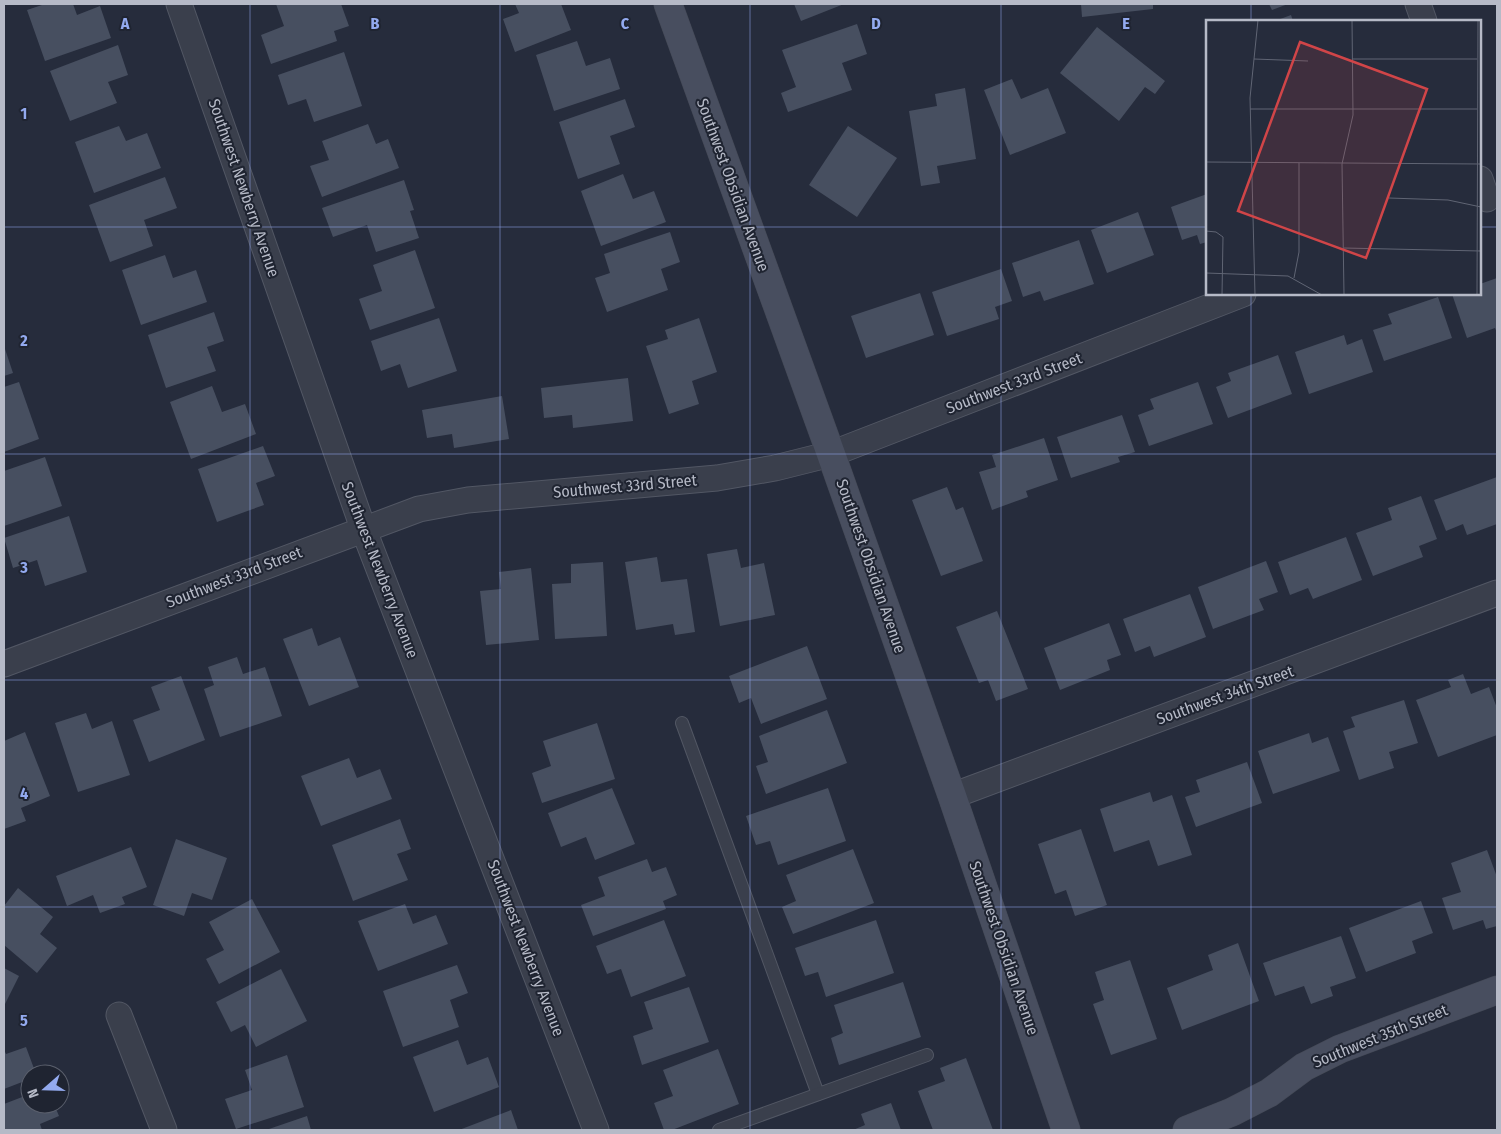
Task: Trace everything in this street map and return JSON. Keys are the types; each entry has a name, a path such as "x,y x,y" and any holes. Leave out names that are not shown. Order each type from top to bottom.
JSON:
{"street":[{"name":"Southwest Newberry Avenue","path":"179,4 363,528 596,1130"},
{"name":"Southwest Obsidian Avenue","path":"668,4 831,454 952,796 1066,1130"},
{"path":"1418,4 1424,20"},
{"name":"Southwest 33rd Street","path":"4,664 363,528 419,509 468,500 716,478 775,468 831,454 1240,295"},
{"name":"Southwest 34th Street","path":"952,796 1497,593"},
{"name":"Southwest 35th Street","path":"1187,1130 1232,1112 1270,1093 1304,1067 1340,1048 1497,990"},
{"path":"119,1015 164,1130"}],"lane":[{"path":"682,723 818,1094"},
{"path":"719,1130 927,1054"}],"building":[{"path":"45,4 73,4 77,15 100,6 111,38 45,61 27,10"},
{"path":"276,4 341,4 349,26 334,31 337,41 271,64 261,35 284,26"},
{"path":"515,4 561,4 571,30 515,52 503,19 519,13"},
{"path":"794,4 844,4 801,21"},
{"path":"1081,4 1153,4 1153,9 1082,17"},
{"path":"1269,4 1288,4 1272,10"},
{"path":"1291,15 1293,20 1278,20"},
{"path":"857,24 867,54 842,63 852,90 788,112 781,93 796,87 782,50"},
{"path":"1097,27 1165,81 1155,94 1145,87 1119,121 1060,73"},
{"path":"577,41 586,66 610,58 620,89 554,111 536,55"},
{"path":"118,45 128,75 108,82 117,103 70,121 50,71"},
{"path":"344,52 362,106 314,122 306,99 288,105 278,75"},
{"path":"1012,79 1021,99 1048,88 1066,133 1010,155 984,90"},
{"path":"965,88 976,159 937,166 940,183 921,186 909,111 937,106 935,94"},
{"path":"625,99 635,127 610,136 620,164 578,179 559,122"},
{"path":"368,124 376,144 388,139 399,168 322,197 310,166 329,160 322,141"},
{"path":"119,126 126,141 147,133 161,168 94,193 75,142"},
{"path":"848,126 897,158 857,217 809,185"},
{"path":"623,174 633,199 654,191 666,222 601,246 581,191"},
{"path":"165,177 177,208 144,220 153,246 110,262 89,205"},
{"path":"404,180 414,210 410,211 419,238 376,252 367,225 333,237 322,208"},
{"path":"1206,194 1206,242 1200,244 1197,235 1182,240 1171,207"},
{"path":"1138,212 1154,255 1107,273 1091,230"},
{"path":"670,232 680,262 661,269 668,290 607,312 595,278 610,273 604,254"},
{"path":"1079,240 1094,284 1044,301 1040,291 1023,297 1012,263"},
{"path":"415,250 435,308 370,330 359,299 382,291 373,265"},
{"path":"165,255 173,278 196,270 207,302 141,325 122,270"},
{"path":"1001,269 1012,301 995,307 999,319 947,336 932,292"},
{"path":"1497,278 1497,333 1495,328 1467,338 1452,295 1481,295 1481,284"},
{"path":"920,293 934,335 866,358 851,316"},
{"path":"1438,297 1452,338 1384,361 1373,330 1392,324 1388,314"},
{"path":"214,312 224,341 207,347 216,371 166,388 148,335"},
{"path":"439,318 457,371 408,388 400,364 381,371 371,341"},
{"path":"699,318 717,372 692,381 699,404 669,414 646,346 668,339 665,330"},
{"path":"1344,335 1347,345 1362,339 1373,372 1309,394 1295,352"},
{"path":"4,346 13,373 4,376"},
{"path":"1278,355 1292,394 1228,418 1216,387 1231,381 1228,373"},
{"path":"628,378 633,421 573,428 572,415 544,418 541,388"},
{"path":"19,382 39,439 4,452 4,387"},
{"path":"1198,382 1213,424 1149,446 1138,415 1154,409 1150,399"},
{"path":"212,386 222,412 245,404 256,434 191,459 170,402"},
{"path":"502,396 509,439 454,448 452,434 427,438 422,410"},
{"path":"1122,415 1135,452 1118,457 1120,462 1071,478 1057,437"},
{"path":"1044,438 1058,480 1026,491 1028,497 992,510 979,472 996,467 992,455"},
{"path":"263,446 275,476 256,483 264,505 217,522 198,469"},
{"path":"45,457 62,506 4,526 4,471"},
{"path":"1497,477 1497,524 1467,535 1463,524 1446,531 1434,500"},
{"path":"947,487 956,510 963,507 983,561 941,576 912,500"},
{"path":"1421,496 1437,539 1419,546 1423,557 1373,576 1356,533 1392,520 1388,508"},
{"path":"69,516 87,572 45,586 37,560 13,568 4,538"},
{"path":"1346,537 1362,580 1313,599 1308,588 1290,595 1278,562"},
{"path":"737,549 741,568 764,563 775,615 720,626 707,554"},
{"path":"657,557 661,582 687,579 695,632 675,635 673,624 636,630 625,562"},
{"path":"1266,561 1278,592 1259,599 1264,610 1213,629 1198,587"},
{"path":"603,562 607,636 555,639 552,584 571,583 571,564"},
{"path":"531,568 539,640 486,645 480,591 501,589 499,572"},
{"path":"1190,594 1206,637 1154,657 1150,646 1135,652 1123,619"},
{"path":"997,611 1028,689 996,701 988,680 979,683 956,627"},
{"path":"1109,623 1121,655 1107,660 1110,670 1060,690 1044,648"},
{"path":"312,628 318,646 340,637 359,687 309,706 283,639"},
{"path":"807,646 827,699 761,724 751,698 739,703 729,676"},
{"path":"237,657 243,674 265,667 282,716 220,737 204,689 214,685 208,667"},
{"path":"1463,674 1471,694 1489,687 1497,708 1497,735 1438,757 1416,700 1451,687 1448,680"},
{"path":"181,676 205,740 149,762 133,720 160,710 151,687"},
{"path":"1404,700 1418,743 1389,752 1394,768 1359,780 1343,731 1355,727 1351,717"},
{"path":"827,710 847,763 766,794 756,766 768,762 759,736"},
{"path":"86,713 92,729 112,721 130,775 78,792 55,723"},
{"path":"597,723 615,779 542,803 532,773 551,766 543,741"},
{"path":"25,732 50,796 21,808 26,821 4,829 4,741"},
{"path":"1309,733 1312,743 1328,737 1340,771 1273,794 1258,751"},
{"path":"349,758 357,778 380,769 392,799 321,826 301,776"},
{"path":"1247,762 1262,803 1196,827 1185,797 1200,792 1196,780"},
{"path":"612,788 635,844 595,860 586,837 561,847 548,813"},
{"path":"828,788 846,841 778,865 770,841 756,845 746,816"},
{"path":"1150,792 1153,802 1172,795 1192,855 1158,866 1149,840 1114,852 1100,809"},
{"path":"400,819 411,849 397,854 408,880 353,901 332,845"},
{"path":"1081,829 1107,905 1075,916 1066,890 1055,894 1038,844"},
{"path":"176,839 227,858 212,900 192,893 184,916 153,905"},
{"path":"131,847 147,887 122,897 125,904 100,913 93,895 67,906 56,876"},
{"path":"853,849 874,903 793,934 782,907 796,901 786,875"},
{"path":"1487,850 1497,877 1497,926 1486,929 1483,920 1453,930 1442,898 1461,892 1451,863"},
{"path":"647,859 652,872 666,867 677,895 663,901 666,909 593,936 581,905 605,896 598,877"},
{"path":"18,888 53,917 40,934 57,948 37,973 4,945 4,906"},
{"path":"252,899 280,952 219,984 206,959 224,950 209,922"},
{"path":"1421,901 1433,933 1412,941 1416,953 1366,972 1349,928"},
{"path":"405,904 413,924 436,915 448,944 378,971 358,921"},
{"path":"664,920 686,976 631,997 621,969 607,974 596,946"},
{"path":"876,920 894,973 826,997 818,972 805,976 795,948"},
{"path":"1341,936 1356,978 1330,987 1333,996 1311,1004 1304,986 1275,996 1263,963"},
{"path":"1238,943 1259,1001 1182,1030 1167,988 1213,970 1208,955"},
{"path":"1130,960 1157,1039 1111,1055 1093,1004 1104,1000 1095,972"},
{"path":"457,965 468,993 450,1000 459,1027 403,1047 383,991"},
{"path":"4,968 19,976 4,1006"},
{"path":"281,969 307,1021 256,1047 245,1025 231,1032 216,1002"},
{"path":"903,982 921,1037 839,1065 831,1038 843,1033 834,1005"},
{"path":"689,987 709,1042 642,1065 633,1036 653,1029 644,1002"},
{"path":"458,1040 467,1065 488,1057 499,1087 434,1112 413,1057"},
{"path":"26,1047 32,1064 20,1064 20,1083 4,1089 4,1050 6,1054"},
{"path":"718,1049 739,1104 672,1130 664,1130 654,1103 673,1096 663,1070"},
{"path":"287,1055 304,1107 236,1129 225,1099 252,1090 245,1070"},
{"path":"966,1058 993,1130 933,1130 918,1091 945,1081 940,1068"},
{"path":"20,1098 20,1114 58,1114 59,1116 40,1124 42,1130 4,1130 4,1104"},
{"path":"891,1103 901,1130 853,1130 865,1125 861,1114"},
{"path":"511,1110 518,1130 459,1130"},
{"path":"307,1116 311,1130 266,1130"}]}
